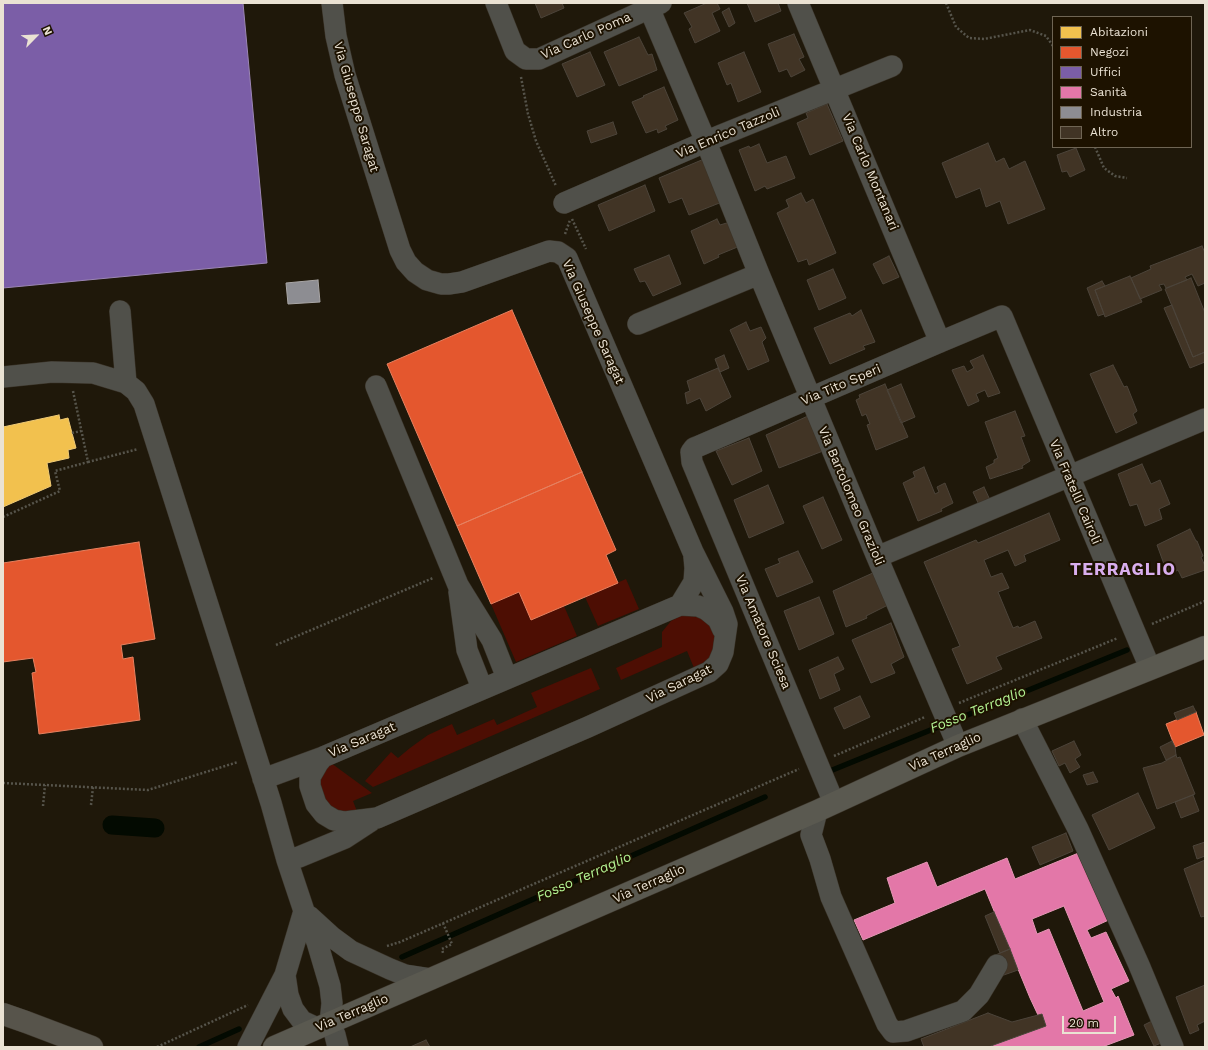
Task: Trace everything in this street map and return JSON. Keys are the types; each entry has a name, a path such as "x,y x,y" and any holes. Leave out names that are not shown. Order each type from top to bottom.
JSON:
{"highway":[{"path":"3,1014 92,1047"}],"main road":[{"name":"Via Terraglio","path":"274,1047 826,807 956,741 1022,719 1137,650 1205,647"}],"street":[{"name":"Via Giuseppe Saragat","path":"332,3 336,36 345,74 400,250 406,262 410,268 421,277 434,282 456,284 550,250 558,252 567,258 693,552"},
{"name":"Via Carlo Poma","path":"496,3 515,51 526,59 539,59 652,5"},
{"name":"Via Carlo Montanari","path":"798,3 940,342"},
{"name":"Via Bartolomeo Grazioli","path":"652,5 810,398 956,741"},
{"name":"Via Enrico Tazzoli","path":"564,203 706,142 892,66"},
{"path":"638,324 759,274"},
{"path":"120,311 126,383"},
{"name":"Via Tito Speri","path":"692,462 691,452 694,448 1002,316"},
{"name":"Via Fratelli Cairoli","path":"1002,316 1137,650"},
{"path":"3,377 69,372 93,373 126,383 136,391 144,404 256,756 287,860 304,911 317,942 330,986 332,1003 323,1026"},
{"path":"376,386 458,585 492,640 508,678"},
{"path":"877,557 1205,419"},
{"name":"Via Amatore Sciesa","path":"692,462 817,762 826,807"},
{"path":"680,605 694,582 695,568 693,552"},
{"path":"693,552 724,612 727,624 726,639"},
{"path":"458,585 467,650 482,688"},
{"name":"Via Saragat","path":"680,605 698,606 707,610 718,619 726,639 718,664 709,672 581,730 377,818 345,822 334,820 324,814 316,804 310,786 310,777 323,757 680,605"},
{"path":"1022,719 1078,830 1139,965 1173,1047"},
{"path":"263,779 323,757"},
{"path":"826,807 811,835 831,897 887,1024 893,1032 906,1031 963,1011 979,994 997,966"},
{"path":"287,860 299,857 345,838 377,818"},
{"path":"304,911 332,937 351,951 406,975 431,979"},
{"path":"248,1047 285,975 304,911"},
{"path":"285,975 288,995 293,1009 302,1021 323,1026 335,1035 338,1047"}],"path":[{"path":"946,3 956,27 969,38 984,39 1030,30 1046,36 1052,45"},
{"path":"526,59 520,75 528,114 536,141 586,249"},
{"path":"1096,148 1104,168 1115,176 1126,178"},
{"path":"558,252 570,221 564,203"},
{"path":"69,372 88,462"},
{"path":"72,433 81,431"},
{"path":"3,517 60,491 55,470 157,445"},
{"path":"276,646 433,578"},
{"path":"1153,624 1205,601"},
{"path":"386,947 806,766 944,712 1137,650"},
{"path":"3,783 148,790 256,756"},
{"path":"43,806 45,785"},
{"path":"91,805 93,787"},
{"path":"443,923 452,944"},
{"path":"157,1047 251,1003"}],"shaded area":[{"path":"626,579 639,609 598,626 585,597"},
{"path":"519,592 531,620 564,606 577,636 516,662 491,604"},
{"path":"684,614 697,615 709,623 715,637 714,650 707,661 694,668 687,651 621,680 616,668 662,647 662,632 671,621"},
{"path":"591,668 600,689 373,787 365,781 391,752 398,758 428,735 452,724 457,735 494,719 497,725 537,707 531,693"},
{"path":"331,763 372,793 353,801 358,814 332,813 318,786 322,774"}],"building: Abitazioni":[{"path":"59,415 60,420 68,418 76,448 68,450 69,458 47,463 51,486 3,507 3,427"}],"building: Negozi":[{"path":"512,310 582,472 457,526 387,364"},
{"path":"582,472 616,550 606,555 618,583 531,620 519,592 491,604 457,526"},
{"path":"139,542 155,639 121,645 123,659 133,657 140,720 39,734 32,673 36,672 33,658 3,662 3,563"},
{"path":"1196,712 1204,735 1175,747 1166,724"}],"building: Uffici":[{"path":"3,3 243,3 267,263 3,288"}],"building: Sanità":[{"path":"1081,852 1113,918 1087,930 1091,938 1106,932 1129,981 1111,989 1116,998 1118,996 1134,1035 1102,1047 988,1047 1046,1026 1042,1014 1038,1015 1030,998 985,889 863,940 854,920 895,903 887,878 927,862 937,887 1007,858 1015,879","holes":["1064,906 1104,1002 1083,1011 1049,929 1037,934 1032,919"]}],"building: Industria":[{"path":"318,280 320,302 288,304 286,283"}],"building: Altro":[{"path":"535,3 562,3 564,8 541,18"},
{"path":"707,3 717,3 720,9 712,13 720,31 695,43 689,29 692,27 684,13"},
{"path":"747,3 778,3 781,11 755,22"},
{"path":"729,8 735,23 729,27 722,12"},
{"path":"794,34 804,57 799,59 805,70 791,77 787,69 779,72 768,44"},
{"path":"639,37 648,55 652,54 657,70 619,86 604,52"},
{"path":"590,52 605,85 577,97 562,64"},
{"path":"744,52 761,92 738,102 731,83 727,85 718,63"},
{"path":"664,87 678,120 665,126 667,129 658,133 657,129 646,133 632,102"},
{"path":"827,104 843,141 810,155 797,123 808,118 806,113"},
{"path":"613,122 617,134 591,143 587,131"},
{"path":"988,143 996,162 1004,158 1009,169 1025,161 1045,209 1008,224 1000,201 986,207 980,188 956,198 942,163"},
{"path":"759,144 767,163 786,156 795,178 767,189 765,186 755,191 739,150 749,146 750,148"},
{"path":"1076,148 1085,170 1070,177 1067,171 1062,172 1057,155"},
{"path":"704,159 722,202 689,215 682,198 669,203 659,178"},
{"path":"645,185 655,211 609,231 598,205"},
{"path":"801,193 806,203 813,199 836,253 809,265 807,259 798,262 777,213 789,207 786,200"},
{"path":"717,219 720,225 730,222 740,246 718,255 719,257 704,264 691,231"},
{"path":"1202,246 1205,253 1205,283 1198,286 1192,274 1185,277 1187,280 1166,288 1164,284 1159,285 1162,290 1140,299 1131,278 1151,269 1150,266"},
{"path":"669,255 681,284 653,296 645,281 640,282 634,269"},
{"path":"889,256 899,277 883,284 873,264"},
{"path":"833,269 846,298 819,310 807,280"},
{"path":"1130,276 1142,302 1105,317 1095,290"},
{"path":"1191,278 1205,313 1205,352 1193,357 1165,289"},
{"path":"1102,281 1105,286 1095,290 1104,314 1098,316 1087,288"},
{"path":"1172,305 1193,357 1205,352 1205,362 1190,368 1164,308"},
{"path":"861,310 875,342 863,346 865,349 830,364 814,328 850,313 852,316"},
{"path":"746,322 750,331 761,327 766,338 762,342 769,361 748,370 730,330"},
{"path":"724,355 729,368 720,372 715,359"},
{"path":"983,355 1000,393 988,397 985,390 976,394 979,401 968,406 952,370 964,366 967,372 974,368 970,361"},
{"path":"1113,365 1124,387 1127,386 1137,411 1133,414 1137,423 1116,433 1090,374"},
{"path":"718,368 731,397 706,411 700,398 687,404 685,393 690,391 687,381"},
{"path":"885,384 908,437 876,450 867,425 870,424 866,414 862,416 856,400 860,398 859,395"},
{"path":"901,384 915,417 901,423 887,390"},
{"path":"1015,411 1025,436 1021,437 1030,461 1022,466 1023,468 990,479 986,467 994,463 994,460 998,458 985,422"},
{"path":"808,416 823,451 779,468 766,435"},
{"path":"749,438 762,471 732,485 716,451"},
{"path":"1142,464 1151,484 1160,480 1170,504 1159,509 1162,519 1145,526 1137,504 1130,506 1118,474"},
{"path":"924,467 935,494 939,492 937,487 945,483 953,503 941,509 942,511 918,521 903,483 915,477 913,472"},
{"path":"768,485 784,523 749,538 734,500"},
{"path":"984,487 990,500 979,505 973,492"},
{"path":"823,497 842,540 822,549 803,506"},
{"path":"1049,513 1060,540 1024,555 1026,561 1015,566 1008,550 984,560 991,577 1002,573 1009,588 998,592 1013,628 1018,626 1019,628 1035,621 1042,638 996,657 1002,669 967,684 952,649 960,646 924,562 976,540 978,543"},
{"path":"1190,529 1203,556 1201,557 1205,570 1182,578 1178,570 1168,575 1157,545"},
{"path":"798,551 813,582 777,597 765,569 780,563 778,559"},
{"path":"875,572 888,605 866,616 867,618 846,627 833,591"},
{"path":"819,597 834,634 799,650 784,611"},
{"path":"891,623 904,657 891,664 895,673 871,683 852,640"},
{"path":"838,657 844,669 834,674 840,690 820,699 809,670"},
{"path":"860,696 870,717 844,729 834,708"},
{"path":"1193,706 1196,712 1177,720 1174,713"},
{"path":"1074,741 1081,755 1075,759 1080,767 1070,773 1065,763 1059,766 1052,751"},
{"path":"1172,741 1175,747 1176,755 1166,760 1160,747"},
{"path":"1176,755 1177,758 1180,757 1195,794 1157,809 1143,768 1162,763"},
{"path":"1093,772 1098,782 1087,785 1083,775"},
{"path":"1138,793 1155,828 1109,850 1092,815"},
{"path":"1193,795 1199,811 1181,818 1175,802"},
{"path":"1066,833 1073,851 1040,865 1032,847"},
{"path":"1205,842 1205,856 1197,859 1193,846"},
{"path":"1205,860 1205,916 1201,917 1184,869"},
{"path":"994,912 1010,949 1000,953 985,916"},
{"path":"1010,949 1018,970 1001,976 993,956"},
{"path":"1205,985 1205,1021 1197,1025 1199,1030 1190,1034 1176,997"},
{"path":"988,1013 1012,1022 1042,1014 1046,1026 988,1047 924,1047 921,1039"},
{"path":"1156,1019 1166,1041 1154,1046 1144,1025"},
{"path":"426,1040 430,1047 410,1047"}],"waterway":[{"name":"Fosso Terraglio","path":"830,771 1127,650"},
{"name":"Fosso Terraglio","path":"402,957 765,797"},
{"path":"112,825 155,828"},
{"name":"Fosso Terraglio","path":"199,1047 239,1029"}],"district":[{"name":"TERRAGLIO","path":"1123,570"}]}
